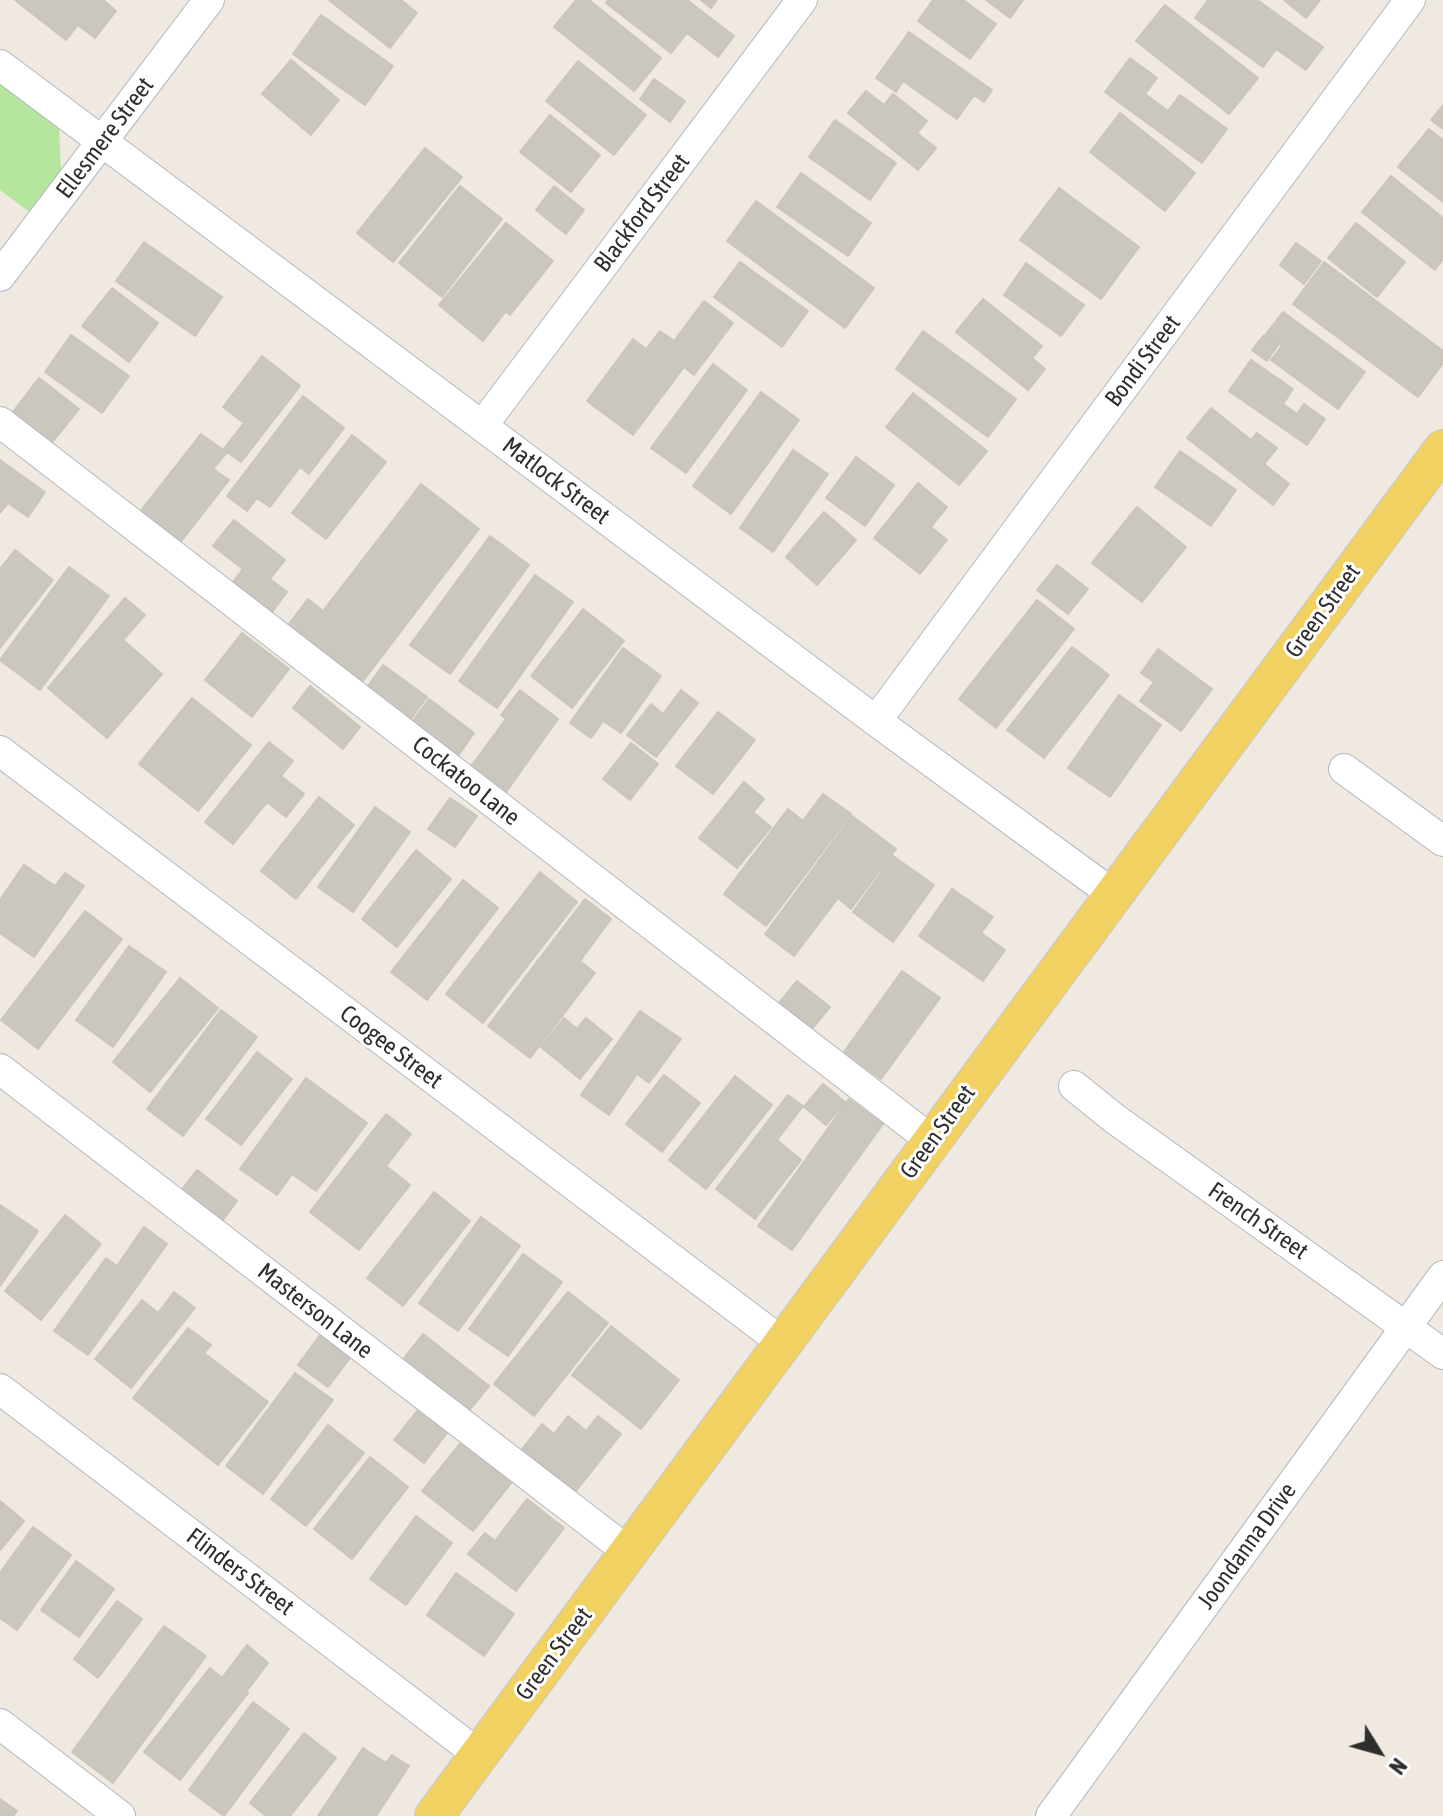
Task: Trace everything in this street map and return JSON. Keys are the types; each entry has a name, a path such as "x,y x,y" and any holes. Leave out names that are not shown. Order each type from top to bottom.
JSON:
{"main road":[{"name":"Green Street","path":"434,1816 1443,449"}],"street":[{"name":"Ellesmere Street","path":"0,276 209,0"},
{"name":"Blackford Street","path":"482,426 802,0"},
{"name":"Bondi Street","path":"876,721 1410,0"},
{"name":"Matlock Street","path":"0,65 876,721 1114,895"},
{"name":"Cockatoo Lane","path":"0,422 931,1140"},
{"name":"Coogee Street","path":"0,751 783,1343"},
{"path":"1344,769 1443,841"},
{"name":"Masterson Lane","path":"0,1069 630,1553"},
{"name":"French Street","path":"1074,1086 1115,1119 1443,1354"},
{"name":"Joondanna Drive","path":"1051,1816 1443,1276"},
{"name":"Flinders Street","path":"0,1389 479,1755"},
{"path":"0,1724 120,1816"}],"green space":[{"path":"0,82 59,129 61,170 32,214 0,190"}],"building":[{"path":"15,0 103,0 116,11 95,38 78,25 66,40"},
{"path":"329,0 401,0 417,13 390,48"},
{"path":"576,0 589,0 661,58 634,91 554,27"},
{"path":"608,0 687,0 734,36 718,57 687,33 671,53 606,3"},
{"path":"701,0 717,0 711,8"},
{"path":"933,0 963,0 996,24 970,59 918,21"},
{"path":"986,0 1023,0 1010,18"},
{"path":"1208,0 1257,0 1323,47 1306,70 1276,49 1263,67 1195,18"},
{"path":"1284,0 1320,0 1306,18"},
{"path":"1165,5 1258,78 1229,114 1136,41"},
{"path":"321,15 393,66 365,105 293,54"},
{"path":"909,32 992,90 984,102 974,95 957,119 903,81 896,92 876,78"},
{"path":"1130,58 1157,78 1145,94 1168,111 1180,95 1227,129 1202,163 1105,92"},
{"path":"291,60 339,100 311,135 262,94"},
{"path":"578,61 646,115 614,155 546,101"},
{"path":"654,79 685,101 670,122 640,99"},
{"path":"866,91 884,105 893,94 927,121 917,133 936,148 918,170 848,113"},
{"path":"1443,105 1443,129 1431,120"},
{"path":"1120,113 1195,173 1165,211 1090,152"},
{"path":"550,115 600,155 571,192 520,152"},
{"path":"835,120 896,163 870,200 809,157"},
{"path":"1429,129 1443,140 1443,202 1398,167"},
{"path":"425,148 462,177 393,262 357,233"},
{"path":"801,173 871,223 848,256 777,207"},
{"path":"1391,176 1443,218 1443,259 1435,270 1362,212"},
{"path":"460,186 502,219 442,297 399,263"},
{"path":"554,186 584,210 566,234 536,210"},
{"path":"1059,188 1139,247 1101,299 1020,240"},
{"path":"756,201 874,288 845,328 727,241"},
{"path":"506,223 553,261 510,315 506,311 483,341 439,305"},
{"path":"1356,223 1405,262 1377,297 1328,258"},
{"path":"144,242 222,297 195,336 116,281"},
{"path":"1296,243 1321,261 1304,284 1280,265"},
{"path":"740,262 808,311 782,347 714,297"},
{"path":"1324,262 1443,351 1443,363 1418,397 1293,304"},
{"path":"1026,263 1084,305 1061,336 1004,295"},
{"path":"112,288 158,323 129,362 82,326"},
{"path":"983,299 1042,346 1032,358 1045,369 1028,390 956,332"},
{"path":"704,301 733,323 694,375 684,367 633,435 587,401 633,339 646,349 660,331 674,341"},
{"path":"1283,312 1365,372 1338,409 1271,360 1282,346 1266,334"},
{"path":"923,331 1016,399 988,437 896,369"},
{"path":"71,335 129,376 102,413 45,372"},
{"path":"1264,335 1278,345 1267,361 1252,350"},
{"path":"262,356 300,386 241,462 227,452 213,469 229,480 179,544 139,513 201,434 223,450 244,423 223,407"},
{"path":"1251,360 1293,389 1283,404 1297,414 1304,404 1325,419 1307,445 1229,391"},
{"path":"713,364 747,390 686,473 651,448"},
{"path":"39,378 79,409 51,444 12,413"},
{"path":"761,392 799,420 731,514 693,486"},
{"path":"913,393 987,451 959,485 886,427"},
{"path":"303,396 344,428 309,474 300,467 270,507 257,498 247,511 227,496"},
{"path":"1211,408 1251,440 1257,433 1277,448 1264,464 1289,484 1273,505 1187,438"},
{"path":"352,435 386,462 326,539 292,513"},
{"path":"793,450 828,474 773,552 740,528"},
{"path":"1180,451 1236,490 1211,526 1155,487"},
{"path":"856,457 894,485 865,526 826,498"},
{"path":"0,460 45,492 28,517 8,503 0,513"},
{"path":"918,483 947,507 931,527 947,540 920,574 874,538"},
{"path":"421,484 479,529 363,681 289,624 308,599 323,611"},
{"path":"1137,507 1186,547 1142,602 1092,563"},
{"path":"824,512 856,540 817,585 786,557"},
{"path":"234,520 285,560 270,579 287,592 272,612 233,582 243,569 213,546"},
{"path":"490,536 529,565 450,674 410,645"},
{"path":"15,550 53,580 0,648 0,569"},
{"path":"1057,565 1088,589 1068,614 1037,590"},
{"path":"69,567 109,596 40,690 0,660"},
{"path":"535,575 573,602 497,708 459,681"},
{"path":"125,598 145,615 123,640 162,674 107,738 48,688"},
{"path":"1037,600 1074,629 996,728 959,699"},
{"path":"583,609 624,641 572,708 531,676"},
{"path":"242,633 289,669 252,717 205,680"},
{"path":"1072,647 1109,675 1044,758 1007,730"},
{"path":"623,648 661,676 621,733 603,721 591,738 570,723"},
{"path":"1158,649 1212,689 1181,731 1140,701 1154,682 1141,673"},
{"path":"383,665 427,697 409,721 366,689"},
{"path":"310,686 360,727 343,749 293,708"},
{"path":"520,690 558,719 504,795 469,769 506,719 501,715"},
{"path":"681,690 698,703 656,757 627,735 651,704 663,714"},
{"path":"1119,695 1161,725 1110,797 1068,768"},
{"path":"192,698 251,745 198,811 139,764"},
{"path":"429,699 474,733 458,756 412,722"},
{"path":"718,712 755,740 713,794 676,766"},
{"path":"269,742 293,761 281,776 304,794 286,817 267,802 233,844 205,822"},
{"path":"631,743 658,764 630,800 603,779"},
{"path":"744,782 764,799 753,812 771,827 737,868 699,838"},
{"path":"823,794 851,814 766,926 724,894 788,809 803,821"},
{"path":"319,797 354,825 296,899 261,871"},
{"path":"450,798 477,816 455,847 428,829"},
{"path":"375,807 410,832 353,912 318,887"},
{"path":"852,816 896,849 851,909 838,898 794,956 765,934"},
{"path":"416,850 451,879 397,947 362,919"},
{"path":"893,856 934,885 893,942 853,912"},
{"path":"24,865 55,886 65,873 84,886 34,957 0,933 0,900"},
{"path":"540,872 577,902 483,1023 446,994"},
{"path":"463,880 498,908 427,1000 391,972"},
{"path":"952,889 993,917 981,933 1005,950 983,981 919,936"},
{"path":"585,899 611,919 580,961 595,973 530,1058 488,1026"},
{"path":"85,911 122,939 38,1049 1,1020"},
{"path":"129,946 166,972 113,1047 76,1020"},
{"path":"902,971 940,998 881,1079 844,1052"},
{"path":"180,978 218,1008 150,1092 113,1062"},
{"path":"797,981 830,1007 811,1030 779,1003"},
{"path":"221,1010 257,1037 183,1136 147,1109"},
{"path":"640,1011 681,1039 649,1083 637,1074 609,1115 581,1095"},
{"path":"564,1018 577,1029 586,1018 612,1039 580,1079 541,1047"},
{"path":"257,1052 292,1079 241,1145 206,1119"},
{"path":"664,1075 700,1103 662,1152 626,1124"},
{"path":"735,1076 772,1105 706,1189 669,1160"},
{"path":"306,1078 367,1123 316,1191 292,1174 277,1195 240,1169"},
{"path":"823,1084 845,1102 826,1125 804,1107"},
{"path":"788,1095 803,1106 777,1140 801,1160 755,1219 716,1189"},
{"path":"849,1099 883,1124 792,1250 758,1226"},
{"path":"386,1114 411,1134 386,1166 410,1185 359,1250 310,1212"},
{"path":"197,1170 237,1201 220,1224 179,1193"},
{"path":"434,1192 470,1221 403,1306 367,1278"},
{"path":"0,1205 38,1231 0,1286"},
{"path":"65,1215 101,1244 41,1320 5,1291"},
{"path":"481,1217 520,1246 458,1331 419,1303"},
{"path":"144,1227 167,1244 88,1355 54,1331 106,1258 117,1266"},
{"path":"523,1254 562,1282 508,1356 469,1329"},
{"path":"174,1292 195,1308 131,1388 95,1359 142,1300 158,1313"},
{"path":"568,1292 608,1323 534,1416 494,1384"},
{"path":"611,1326 679,1380 641,1429 572,1375"},
{"path":"188,1328 211,1345 204,1353 268,1402 218,1465 133,1398"},
{"path":"423,1334 489,1386 467,1413 401,1362"},
{"path":"320,1335 350,1358 328,1387 298,1365"},
{"path":"295,1373 333,1400 263,1494 226,1466"},
{"path":"417,1411 447,1433 424,1463 394,1440"},
{"path":"568,1416 586,1431 598,1416 621,1434 576,1491 522,1449 542,1424 554,1434"},
{"path":"328,1425 364,1453 306,1526 271,1499"},
{"path":"461,1442 512,1482 473,1531 422,1491"},
{"path":"370,1457 408,1487 352,1559 314,1529"},
{"path":"527,1499 564,1528 516,1591 468,1554 485,1533 495,1541"},
{"path":"0,1501 24,1521 0,1550"},
{"path":"416,1516 452,1543 406,1605 370,1579"},
{"path":"33,1527 71,1555 17,1630 0,1618 0,1573"},
{"path":"76,1561 114,1589 79,1637 41,1610"},
{"path":"456,1573 514,1614 484,1656 427,1615"},
{"path":"117,1601 142,1619 98,1678 74,1659"},
{"path":"164,1626 206,1656 113,1783 72,1752"},
{"path":"247,1645 268,1663 180,1780 144,1752 210,1668 222,1678"},
{"path":"253,1702 289,1729 224,1816 189,1790"},
{"path":"304,1733 336,1758 290,1816 266,1816 250,1803"},
{"path":"363,1748 386,1763 392,1755 409,1766 376,1816 318,1816"},
{"path":"0,1799 17,1811 13,1816 0,1816"}]}
